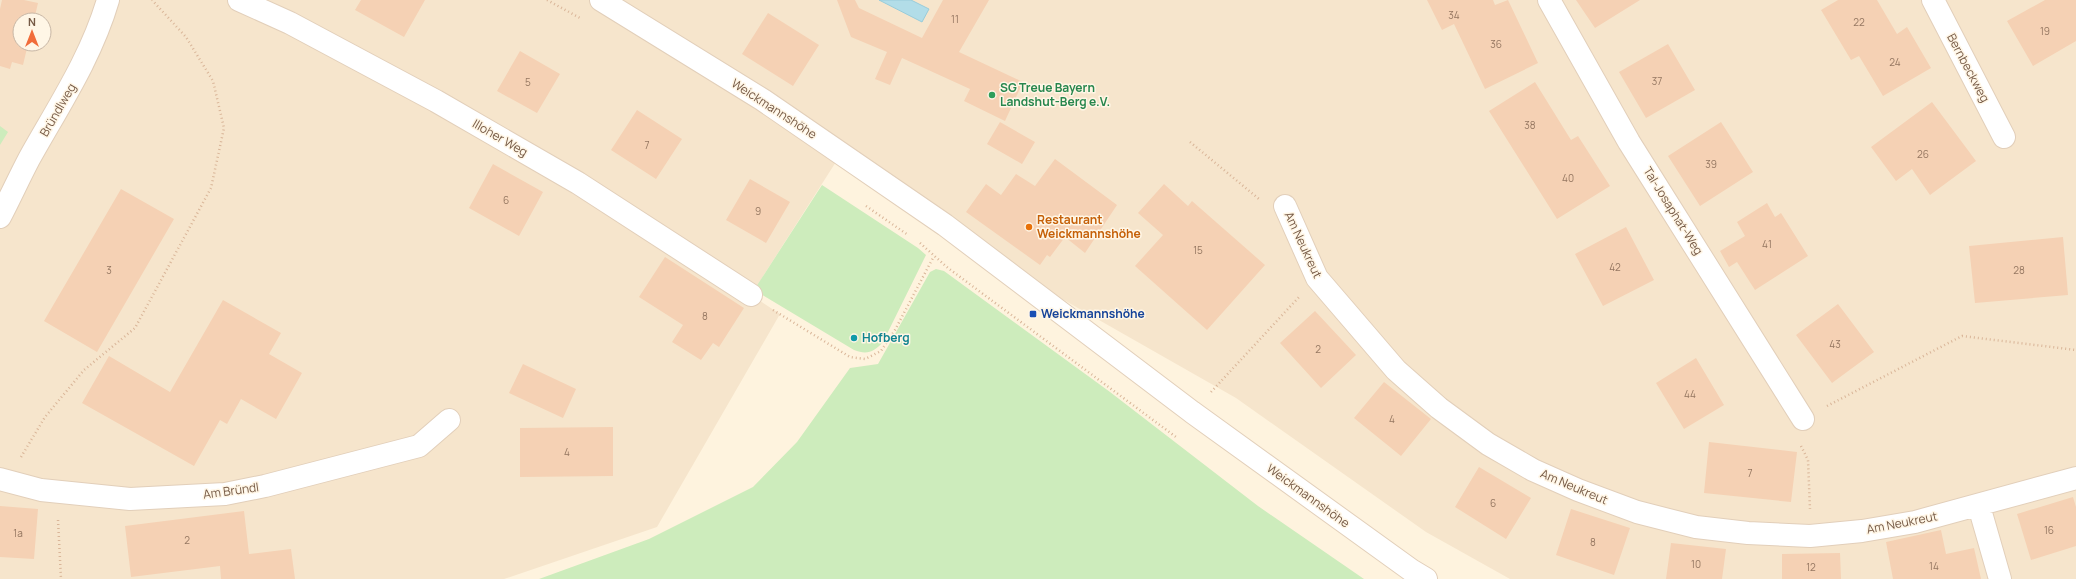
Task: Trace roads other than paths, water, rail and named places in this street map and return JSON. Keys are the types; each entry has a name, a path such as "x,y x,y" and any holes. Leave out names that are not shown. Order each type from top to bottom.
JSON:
{"street":[{"name":"Bründlweg","path":"0,217 29,159 77,76 102,20 108,0"},
{"name":"Illoher Weg","path":"239,0 290,23 470,120 578,183 751,295"},
{"name":"Weickmannshöhe","path":"601,0 763,100 945,225 1192,412 1404,566 1426,579"},
{"name":"Tal-Josaphat-Weg","path":"1549,0 1629,142 1803,419"},
{"name":"Bernbeckweg","path":"1932,0 2004,136"},
{"name":"Am Neukreut","path":"1285,206 1317,278 1396,370 1440,408 1488,444 1533,470 1578,490 1637,512 1696,527 1748,533 1810,536 1862,531 1915,522 1979,506 2076,478"},
{"name":"Am Bründl","path":"3,480 56,491 130,499 225,494 265,486 419,446 449,420"},
{"path":"1979,506 2000,579"}],"water":[{"path":"879,0 911,0 929,9 922,22"}],"place":[{"name":"SG Treue Bayern Landshut-Berg e.V.","path":"992,95"},
{"name":"Restaurant Weickmannshöhe","path":"1029,227"},
{"name":"Weickmannshöhe","path":"1033,314"},
{"name":"Hofberg","path":"854,338"}]}
